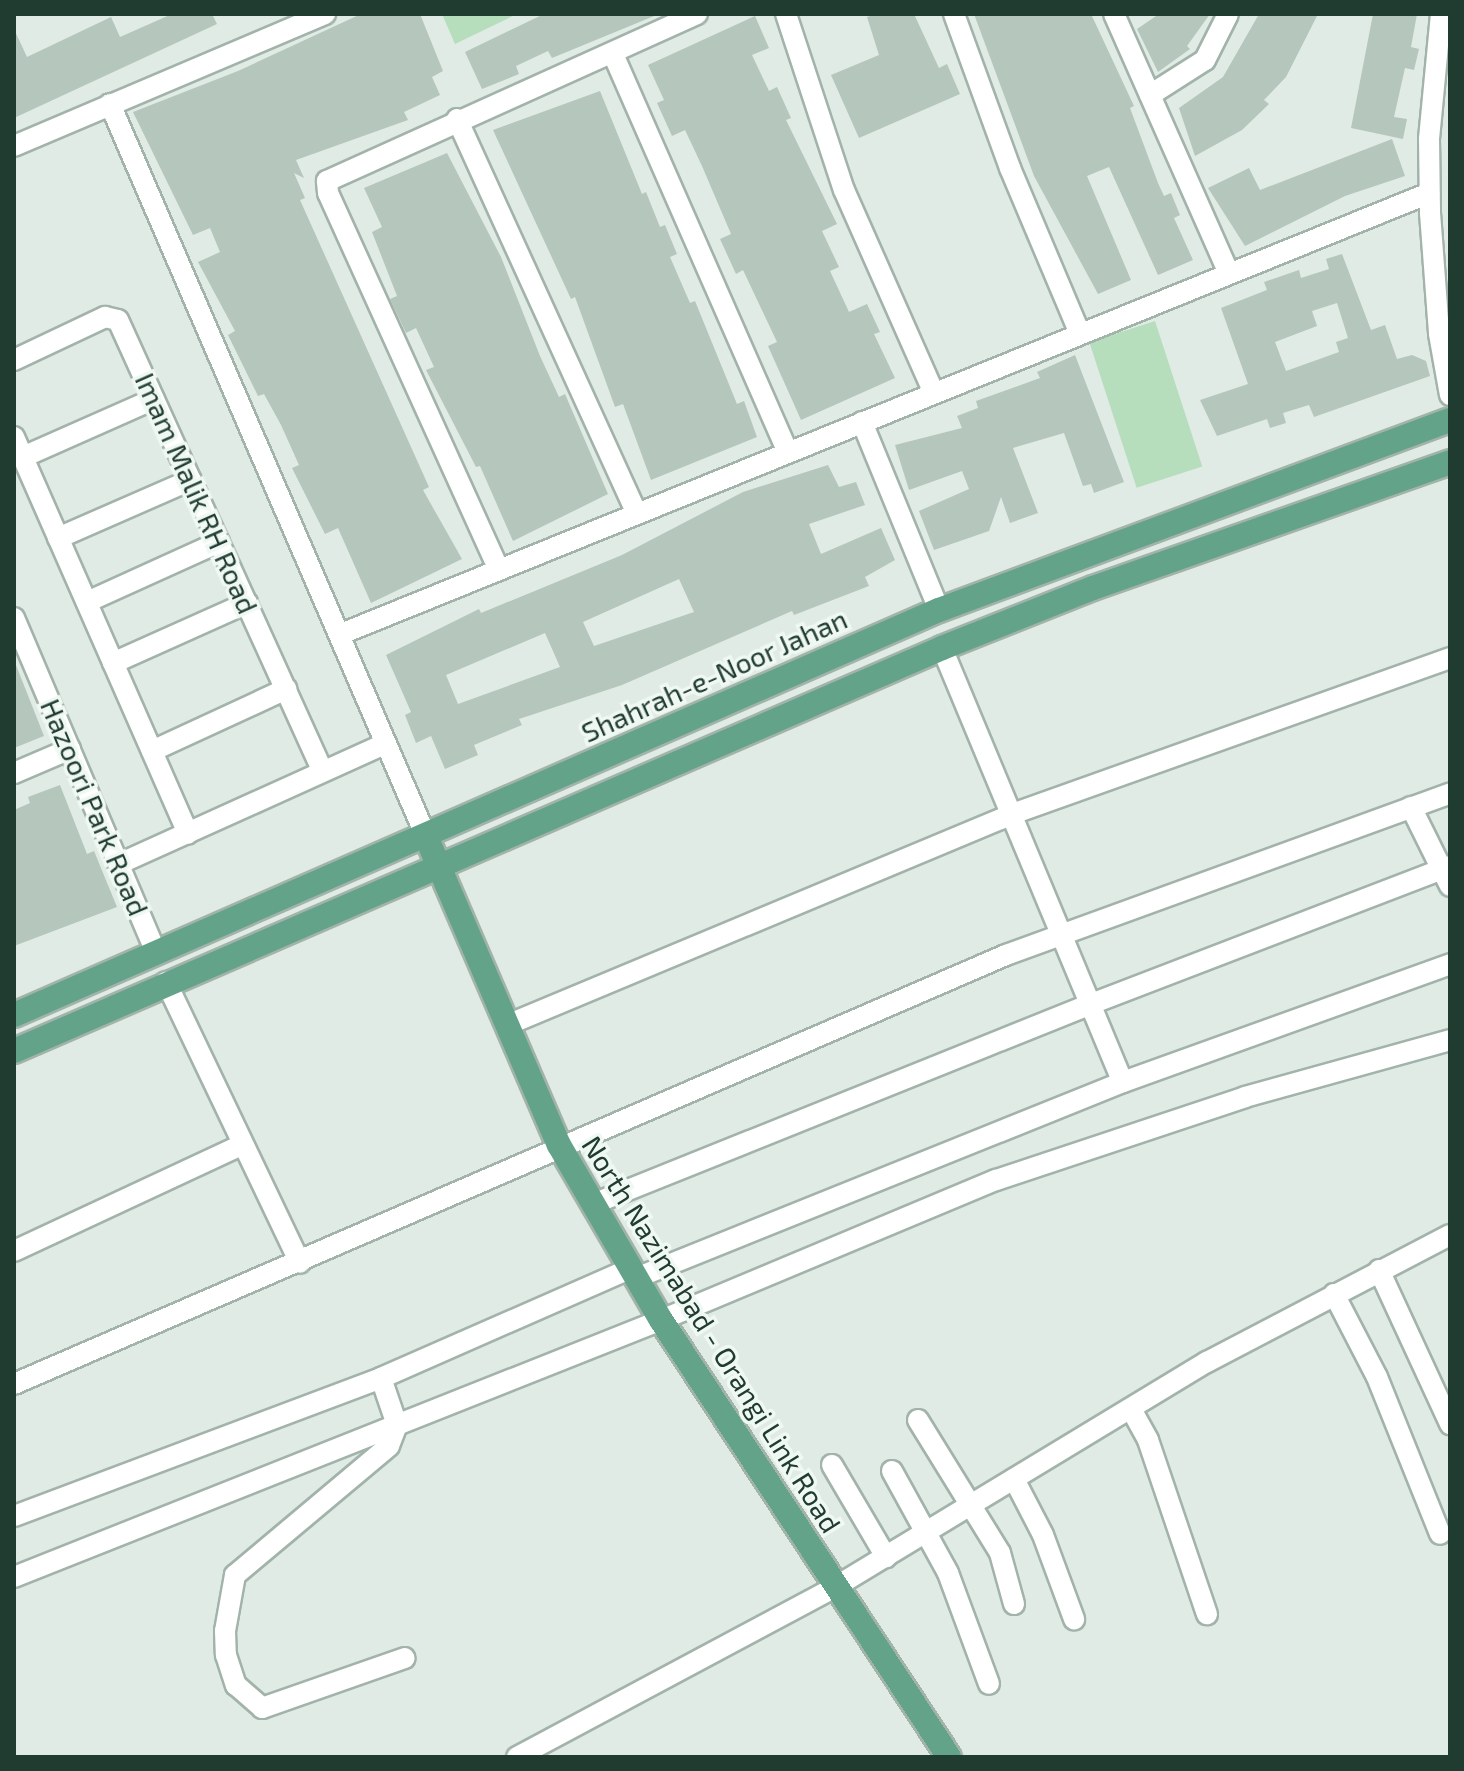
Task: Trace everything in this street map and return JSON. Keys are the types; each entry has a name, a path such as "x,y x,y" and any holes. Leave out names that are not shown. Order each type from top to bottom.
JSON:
{"main road":[{"name":"Shahrah-e-Noor Jahan","path":"14,1015 939,610 1082,553 1450,420"},
{"path":"14,1051 437,863 942,648 1093,588 1450,462"},
{"path":"1082,553 1093,588"},
{"name":"North Nazimabad - Orangi Link Road","path":"425,834 559,1145 661,1320 949,1757"}],"street":[{"path":"14,146 325,14"},
{"path":"499,570 328,193 327,181 337,173 613,54 697,14"},
{"path":"786,14 844,190 934,393"},
{"path":"954,14 1010,168 1080,334"},
{"path":"1114,14 1229,274"},
{"path":"1150,95 1205,60 1228,14"},
{"path":"1441,14 1433,68 1429,193 1439,334 1450,395"},
{"path":"613,54 788,452"},
{"path":"110,104 425,834"},
{"path":"457,119 637,514"},
{"path":"341,634 1429,193"},
{"name":"Imam Malik RH Road","path":"14,360 111,315 154,399 323,771"},
{"path":"23,457 154,399"},
{"path":"862,422 939,610"},
{"path":"14,437 188,833"},
{"path":"58,538 191,480"},
{"path":"87,602 219,542"},
{"path":"113,663 247,603"},
{"name":"Hazoori Park Road","path":"14,618 121,863 156,952"},
{"path":"942,648 1015,813 1123,1082"},
{"path":"507,1025 1015,813 1450,658"},
{"path":"152,751 286,689"},
{"path":"121,863 385,744"},
{"path":"14,773 70,749"},
{"path":"14,1384 300,1263 559,1145 1061,934 1450,793"},
{"path":"593,1204 1091,1004 1447,874 1411,807"},
{"path":"14,1516 381,1378 634,1273 1123,1082 1450,964"},
{"path":"166,982 241,1145 300,1263"},
{"path":"14,1577 661,1320 996,1180 1245,1097 1450,1040"},
{"path":"14,1251 241,1145"},
{"path":"517,1757 835,1587 1131,1409 1334,1294 1450,1235"},
{"path":"1379,1270 1450,1424"},
{"path":"1334,1294 1377,1377 1440,1534"},
{"path":"381,1378 397,1425 381,1456 235,1575 225,1631 236,1685 262,1708 405,1658"},
{"path":"1131,1409 1148,1440 1207,1614"},
{"path":"918,1420 973,1504 1000,1553 1014,1604"},
{"path":"832,1465 886,1557"},
{"path":"892,1471 948,1573 989,1684"},
{"path":"1014,1479 1043,1535 1074,1619"}],"green space":[{"path":"442,14 517,14 455,44"},
{"path":"1155,321 1202,467 1137,488 1089,342"}],"building":[{"path":"172,14 212,14 217,24 14,118 14,29 27,57 111,17 120,37"},
{"path":"361,14 420,14 443,71 432,77 440,95 404,112 408,120 296,160 304,178 294,173 305,198 300,200 429,487 423,490 462,559 371,603 338,528 325,534 292,468 299,465 281,425 264,394 258,396 228,335 235,331 198,262 220,252 210,228 193,235 133,112 238,71"},
{"path":"544,14 659,14 552,58 548,51 516,66 519,74 482,89 465,52"},
{"path":"876,14 914,14 939,68 947,64 960,94 859,138 831,75 879,55 867,17"},
{"path":"974,14 1091,14 1134,106 1130,108 1158,183 1164,196 1171,193 1180,215 1174,218 1193,260 1158,275 1109,167 1087,176 1131,280 1098,294 1034,176"},
{"path":"1159,14 1210,14 1187,46 1190,49 1158,72 1137,29"},
{"path":"1259,14 1318,14 1286,77 1264,100 1269,104 1242,130 1195,156 1179,108 1223,77"},
{"path":"1373,14 1417,14 1411,47 1419,49 1414,70 1405,68 1394,117 1407,119 1403,139 1351,128"},
{"path":"755,16 769,48 752,55 769,91 777,87 791,118 786,120 837,224 822,231 839,267 830,271 849,312 867,304 880,332 874,334 895,378 801,420 768,346 777,342 743,270 736,274 720,239 731,234 702,166 685,130 672,136 657,103 664,100 648,65"},
{"path":"600,91 642,194 646,192 660,227 665,225 677,254 670,257 690,303 695,301 737,404 744,401 757,437 651,480 623,404 615,407 575,297 571,299 493,130"},
{"path":"1392,139 1405,176 1345,196 1245,246 1208,188 1249,168 1260,190"},
{"path":"447,153 501,257 540,356 559,397 565,394 608,494 513,541 480,466 476,467 426,370 434,367 416,328 406,333 390,299 397,296 372,232 382,227 364,188"},
{"path":"1342,254 1371,330 1385,325 1397,359 1412,355 1426,361 1430,376 1314,417 1309,405 1283,413 1286,423 1270,428 1267,419 1217,436 1200,400 1248,384 1221,308 1267,290 1264,282 1299,270 1301,278 1329,269 1326,259","holes":["1337,303 1348,338 1336,342 1339,352 1286,371 1275,342 1317,326 1312,311"]},
{"path":"1075,355 1124,482 1094,493 1091,484 1083,486 1064,433 1013,448 1038,513 1010,523 1001,497 989,531 934,550 919,511 969,489 962,471 909,490 895,445 962,428 957,416 978,408 976,401 1040,378 1037,372"},
{"path":"828,465 839,487 856,482 865,505 809,524 821,554 881,528 895,560 865,577 869,586 794,615 792,611 622,685 519,719 522,725 474,745 478,755 445,769 431,736 416,743 405,715 411,712 386,655 479,609 481,613 622,555 743,492","holes":["679,579 694,612 594,646 583,622","545,633 560,667 458,704 446,675"]},
{"path":"14,660 44,736 14,748"},
{"path":"60,785 87,854 94,851 117,907 14,946 14,810 30,803 28,797"}]}
